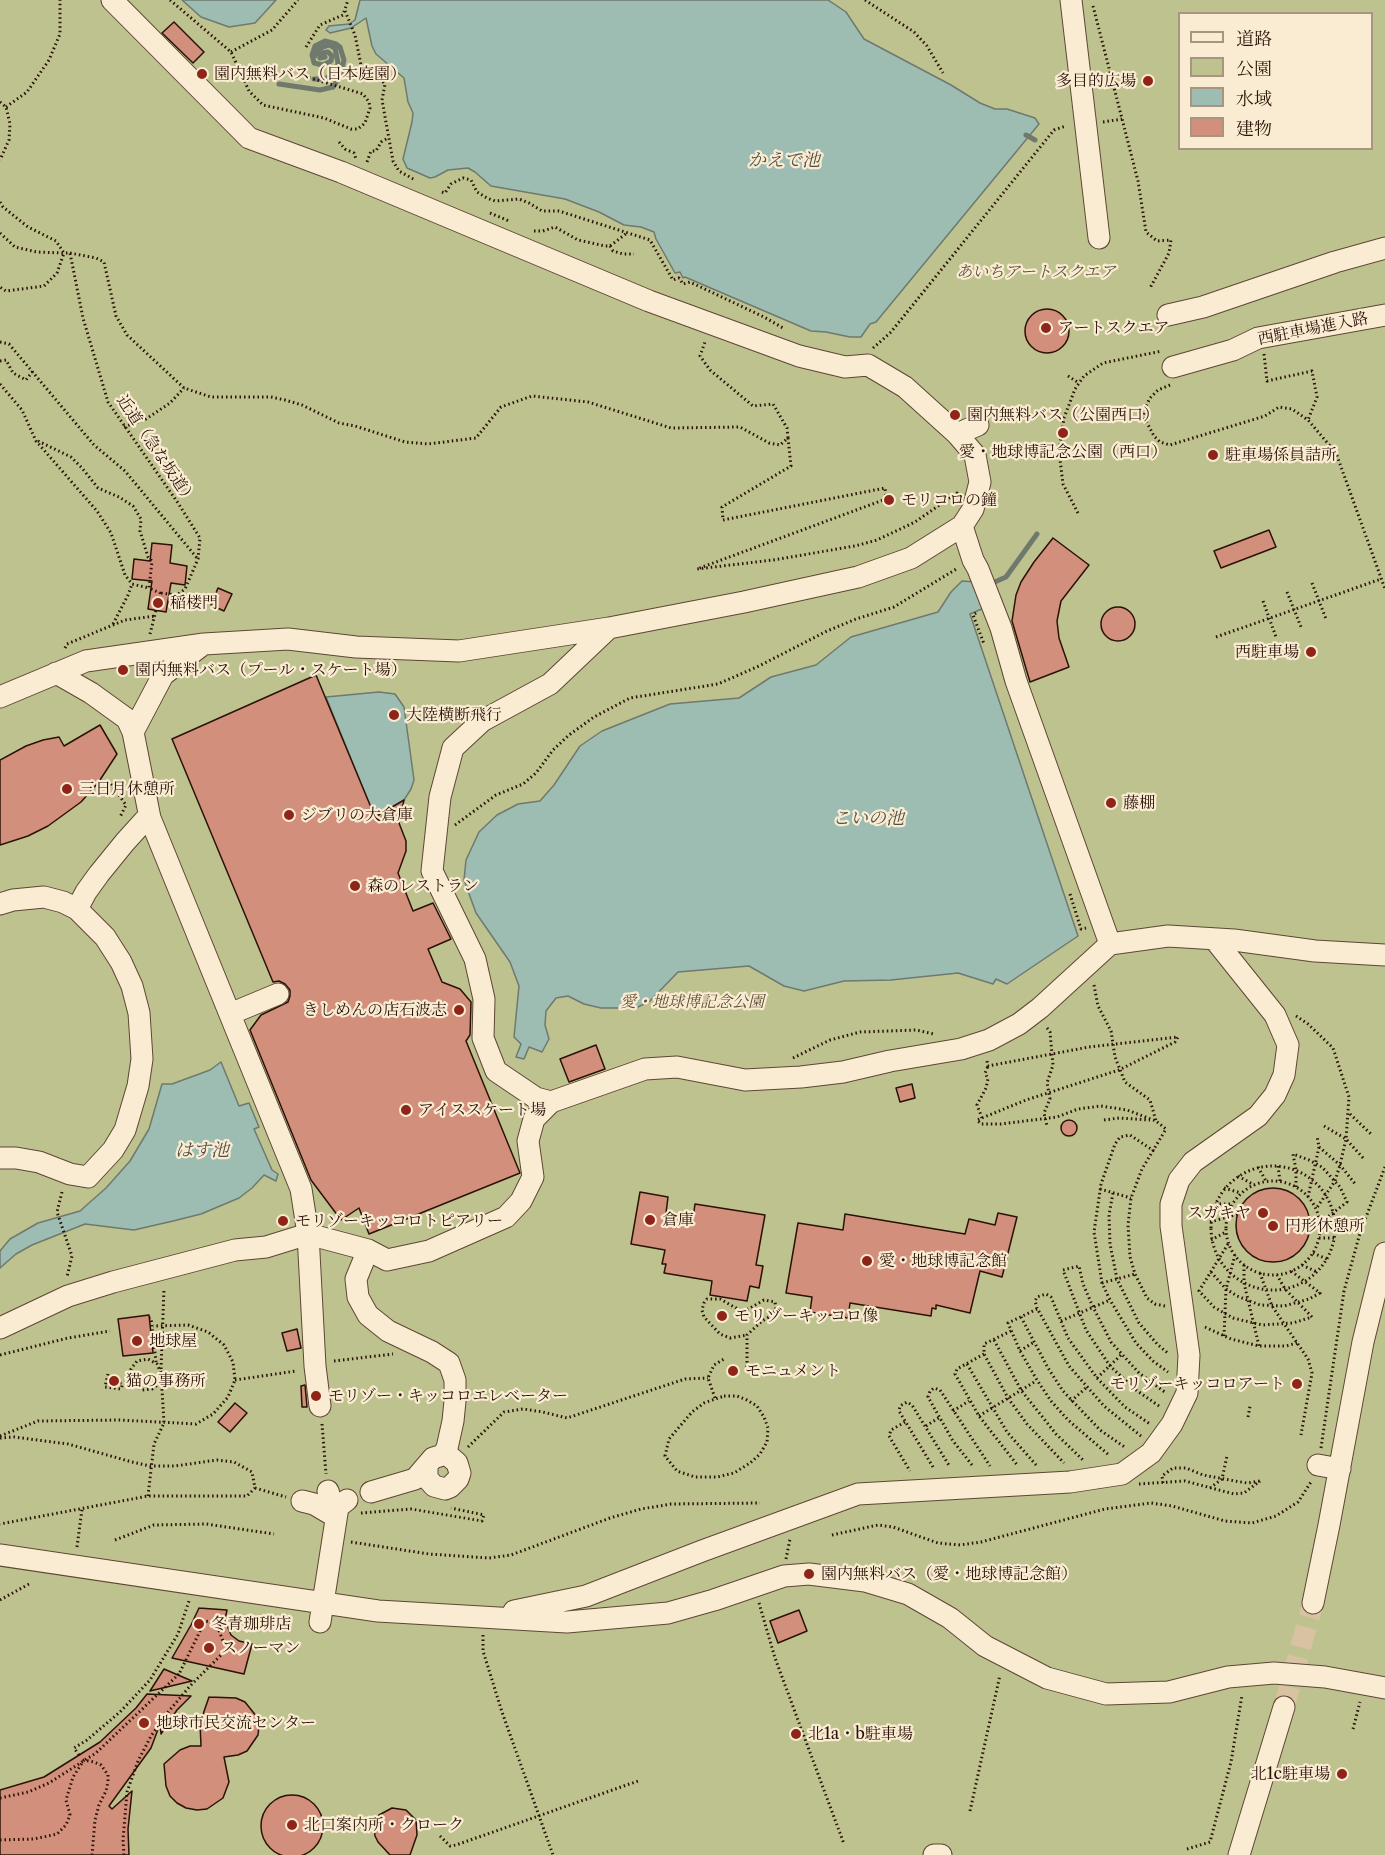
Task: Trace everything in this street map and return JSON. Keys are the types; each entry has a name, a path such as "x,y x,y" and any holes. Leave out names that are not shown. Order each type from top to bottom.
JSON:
{"street":[{"path":"112,0 249,138 341,172 649,301 799,356 845,367 868,365 905,387 957,434 975,455 980,482 967,517 976,565 1001,628 1016,681 1110,944"},
{"path":"1071,0 1099,238"},
{"path":"1168,315 1203,308 1335,262 1385,248"},
{"name":"西駐車場進入路","path":"1174,375 1258,338 1385,315"},
{"path":"957,434 978,424"},
{"path":"0,698 86,661 204,644 288,639 356,647 459,651 609,628 858,577 911,558 967,517"},
{"path":"551,1102 536,1098 496,1071 483,1038 484,999 475,959 432,871 440,797 453,748 482,722 513,702 550,684 609,628"},
{"path":"133,732 163,675 204,644"},
{"path":"56,673 77,684 127,719 133,732 150,818 301,1189 308,1234 315,1366 320,1406"},
{"path":"77,909 86,892 125,842 144,821 150,818"},
{"path":"0,904 13,900 44,897 63,902 77,909 105,937 121,962 132,986 139,1013 142,1059 125,1130 113,1150 88,1177 70,1174 39,1162 0,1158"},
{"path":"0,1328 68,1296 113,1282 235,1250 266,1247 308,1234 368,1250 387,1260 429,1251 506,1217 521,1201 533,1177 528,1141 534,1119 551,1102 645,1069 677,1067 745,1080 801,1077 843,1072 890,1061 961,1049 982,1042 1019,1024 1110,944 1168,936 1234,940 1316,951 1385,955"},
{"path":"484,1618 586,1596 858,1494 1070,1482 1122,1474 1150,1453 1172,1424 1187,1393 1190,1292 1171,1226 1171,1204 1179,1180 1193,1162 1258,1116 1275,1095 1284,1076 1288,1045 1275,1015 1215,940"},
{"path":"230,1014 278,994"},
{"path":"368,1250 356,1279 358,1297 368,1315 388,1331 432,1352 449,1364 455,1380 453,1421 447,1448 451,1456 415,1479 371,1492"},
{"path":"1313,1603 1363,1342 1385,1253"},
{"path":"1318,1465 1340,1469"},
{"path":"302,1501 314,1504 337,1502 322,1612"},
{"path":"0,1555 194,1585 322,1612 378,1611 567,1622 668,1613 784,1576 809,1574 865,1581 908,1594 950,1618 985,1646 1047,1678 1106,1694 1169,1692 1228,1677 1274,1673 1325,1677 1385,1688"},
{"path":"1239,1855 1284,1707"},
{"path":"935,1855 941,1855"}],"path":[{"path":"6,107 27,92 48,60 60,34 60,0"},
{"path":"170,0 231,52 249,91 263,105 310,114 343,127 358,129 365,123 369,102 363,94 307,77"},
{"path":"231,52 272,30 298,0"},
{"path":"306,47 320,25 343,15 348,0"},
{"path":"865,0 914,32 927,46 943,73"},
{"path":"1091,0 1138,181 1146,232 1157,241 1171,240 1169,253 1150,288"},
{"path":"345,11 355,35 361,65 365,72 379,77 386,84 382,100 393,161 399,171 419,183"},
{"path":"0,102 6,107 10,124 9,140 0,160"},
{"path":"858,366 891,332 1054,129"},
{"path":"364,169 371,151 376,151 381,142 388,138"},
{"path":"445,193 451,184 463,178 471,180 477,192 495,201 507,198 519,199 542,211 559,211 650,240 673,280 679,278 683,284 690,282 764,317 792,334"},
{"path":"437,191 453,199"},
{"path":"0,202 28,227 56,241 64,253"},
{"path":"486,214 493,213 511,222"},
{"path":"530,231 543,231 555,227 578,240 598,246 610,246 627,233"},
{"path":"0,233 15,247 37,252 70,253 96,258 104,262 116,316 127,335 184,388 211,397 271,397 285,400 302,405 339,423 405,442 428,444 476,438 501,407 532,396 588,402 671,428 740,427 769,443 780,445 788,438"},
{"path":"610,246 613,251 634,254"},
{"path":"0,286 6,291 44,286 57,273 64,253"},
{"name":"近道（急な坂道）","path":"70,253 83,318 108,402 200,538 198,559 185,589 177,595 160,593"},
{"path":"0,342 9,344 94,446 125,471 198,559"},
{"path":"1255,354 1264,350 1267,381 1312,371 1317,397 1308,420"},
{"path":"700,356 711,370 753,406 773,404 787,428 792,466 722,507 723,520 885,488 886,499 697,569 773,560 877,540 915,522 957,493 967,517"},
{"path":"0,361 6,360 13,373 26,380 33,371"},
{"path":"1174,375 1150,398 1146,406 1144,417 1154,436 1160,442 1170,445 1265,416 1279,407 1292,410 1308,420 1336,453 1385,589"},
{"path":"1068,376 1079,383"},
{"path":"0,384 22,410 36,441 97,511 111,533 125,575 132,584 160,593 159,598"},
{"path":"124,427 146,419 170,403 184,388"},
{"path":"36,441 71,457 98,488 133,506 141,519 141,531 148,557 152,561 149,588"},
{"path":"436,834 459,823 495,795 523,784 536,773 569,735 594,717 630,698 718,684 827,631 894,607 976,565"},
{"path":"1216,637 1382,579"},
{"path":"1312,583 1326,619"},
{"path":"112,626 132,584"},
{"path":"1287,592 1301,627"},
{"path":"1263,601 1276,637"},
{"path":"149,635 156,610"},
{"path":"56,673 67,644 125,620 155,616"},
{"path":"111,784 126,805 114,827 125,842"},
{"path":"1089,963 1098,1006 1111,1031 1119,1070 1125,1082 1150,1100 1156,1121"},
{"path":"1035,1012 1050,1032 1053,1065 1047,1083 1050,1099 1044,1113 1047,1126"},
{"path":"1275,1015 1298,1016 1333,1048 1349,1097 1346,1139 1335,1181 1316,1209"},
{"path":"791,1059 830,1040 860,1032 916,1029 939,1035"},
{"path":"988,1066 1051,1053 1178,1037 1175,1042 1119,1070 1026,1100 977,1120 981,1124 1057,1117 1078,1109 1101,1106 1127,1110 1156,1121 1166,1129 1142,1169 1131,1198 1128,1225 1128,1240 1135,1274 1147,1298 1155,1304 1165,1306"},
{"path":"982,1042 988,1066 985,1073 988,1079 986,1088 977,1105 982,1118"},
{"path":"1349,1113 1372,1135"},
{"path":"1104,1120 1119,1118 1156,1121"},
{"path":"1324,1126 1346,1139 1364,1159"},
{"path":"1154,1151 1130,1135 1120,1137 1104,1173 1094,1232 1102,1283 1110,1300 1136,1343 1175,1377"},
{"path":"1308,1197 1319,1147 1317,1136"},
{"path":"1319,1147 1340,1164 1356,1185"},
{"path":"1296,1187 1293,1154 1316,1164 1335,1181 1347,1202 1320,1224"},
{"path":"1278,1166 1280,1181"},
{"path":"1278,1166 1296,1170 1312,1179 1326,1195 1334,1213 1335,1239 1327,1259 1317,1272 1303,1282 1285,1289 1265,1290 1244,1283 1230,1273 1219,1259 1212,1240 1210,1222 1215,1204 1224,1188 1238,1176 1258,1167 1278,1166"},
{"path":"1258,1167 1266,1182"},
{"path":"832,1535 878,1525 892,1527 938,1543 960,1545 981,1542 1105,1509 1151,1503 1172,1506 1226,1521 1252,1523 1276,1516 1298,1502 1316,1474 1344,1291 1360,1233 1385,1167"},
{"path":"1238,1176 1254,1185"},
{"path":"1280,1181 1296,1187 1308,1197 1316,1209 1320,1224 1319,1238 1313,1253 1302,1265 1277,1275 1260,1273 1244,1265 1234,1255 1228,1244 1226,1232 1232,1204 1241,1193 1254,1185 1266,1182 1280,1181"},
{"path":"1224,1188 1241,1193"},
{"path":"1100,1190 1131,1198"},
{"path":"1113,1193 1109,1215 1110,1244 1117,1279 1132,1311 1148,1335 1176,1358"},
{"path":"1215,1204 1232,1204"},
{"path":"57,1212 72,1256"},
{"path":"1210,1222 1238,1214"},
{"path":"1212,1240 1226,1232"},
{"path":"1319,1238 1335,1239"},
{"path":"1228,1244 1211,1272 1190,1292 1233,1318 1252,1323 1283,1324 1312,1317 1285,1289 1277,1275"},
{"path":"1313,1253 1327,1259"},
{"path":"1224,1336 1226,1289 1234,1255"},
{"path":"1244,1265 1244,1283 1259,1346"},
{"path":"1302,1265 1317,1272"},
{"path":"1163,1409 1136,1390 1110,1366 1078,1314 1063,1270 1079,1266 1083,1284 1100,1325 1121,1355 1138,1373 1170,1395"},
{"path":"1211,1272 1226,1289 1248,1301 1272,1306 1298,1303 1320,1293 1291,1271"},
{"path":"1260,1273 1272,1306 1308,1359 1312,1373 1301,1435"},
{"path":"1102,1283 1135,1274"},
{"path":"148,1496 154,1444 164,1423 160,1354 165,1282"},
{"path":"1143,1437 1115,1416 1086,1388 1069,1366 1037,1308 1035,1301 1037,1297 1046,1294 1051,1297 1068,1338 1097,1378 1125,1407 1153,1426"},
{"path":"747,1335 730,1338 720,1334 704,1317 702,1310 707,1299 720,1299 742,1312 764,1300 772,1300 776,1305 773,1315 762,1321 747,1335 747,1367"},
{"path":"1060,1321 1110,1300"},
{"path":"1037,1308 1008,1323 1020,1351 1037,1380 1068,1420 1110,1456"},
{"path":"1020,1317 1048,1368 1071,1401 1100,1430 1127,1449"},
{"path":"149,1318 151,1318 157,1364 161,1375 156,1386 147,1390 137,1387 132,1382 131,1369 137,1361 148,1359 157,1364"},
{"path":"0,1437 38,1421 196,1424 213,1414 228,1397 235,1380 233,1362 225,1345 208,1332 188,1325 153,1326"},
{"path":"1201,1325 1224,1336 1259,1346 1286,1346 1297,1343"},
{"path":"0,1355 68,1338 110,1331"},
{"path":"1011,1331 984,1344 984,1354 1008,1398 1027,1424 1065,1465"},
{"path":"994,1339 1021,1390 1056,1434 1088,1464"},
{"path":"334,1361 384,1357 402,1349 408,1342"},
{"path":"1020,1351 1034,1342"},
{"path":"140,1354 142,1359"},
{"path":"984,1354 957,1369 955,1374 979,1416 1018,1466"},
{"path":"1097,1378 1121,1355"},
{"path":"715,1398 708,1378 714,1365 724,1359"},
{"path":"967,1364 1007,1432 1036,1466"},
{"path":"235,1380 295,1371"},
{"path":"108,1374 105,1386 121,1389 121,1383 132,1382"},
{"path":"451,1456 504,1412 523,1409 567,1418 685,1378 708,1378"},
{"path":"979,1416 1037,1380"},
{"path":"972,1466 953,1440 928,1396 934,1388 940,1390 990,1466"},
{"path":"1071,1401 1086,1388"},
{"path":"736,1396 757,1406 768,1428 767,1442 760,1454 734,1473 717,1477 695,1477 677,1471 669,1464 665,1456 669,1439 692,1412 715,1398 736,1396"},
{"path":"953,1411 970,1400"},
{"path":"933,1467 898,1412 900,1406 907,1402 912,1405 950,1467"},
{"path":"320,1406 337,1502 411,1509 482,1521 484,1515 442,1506"},
{"path":"1248,1417 1250,1406"},
{"path":"925,1426 940,1417"},
{"path":"905,1422 891,1430 890,1436 910,1471"},
{"path":"0,1437 68,1444 150,1466 175,1466 217,1460 234,1462 252,1472 255,1488"},
{"path":"1210,1488 1222,1479 1227,1455"},
{"path":"1122,1474 1128,1484 1163,1483 1185,1481 1224,1493 1244,1494 1260,1481 1247,1483 1203,1475 1186,1468 1173,1468 1162,1476 1163,1483"},
{"path":"0,1524 148,1496 247,1496 255,1488"},
{"path":"255,1488 302,1501"},
{"path":"346,1541 429,1554 489,1558 511,1555 610,1518 641,1509 670,1504 760,1503"},
{"path":"79,1534 82,1509"},
{"path":"116,1540 154,1526 171,1525 206,1524 274,1534"},
{"path":"786,1558 789,1543"},
{"path":"0,1600 29,1584"},
{"path":"79,1755 74,1748 120,1712 150,1680 178,1634 194,1585"},
{"path":"753,1587 775,1658 844,1844"},
{"path":"0,1798 28,1792 49,1783 96,1753 179,1674 205,1622 216,1623 223,1641 229,1647 169,1711 138,1761 127,1792 124,1855"},
{"path":"483,1651 501,1712 553,1855"},
{"path":"970,1811 1004,1656"},
{"path":"1187,1849 1210,1842 1231,1762 1246,1676"},
{"path":"1353,1729 1360,1701"},
{"path":"0,1840 34,1839 57,1834 66,1825 70,1815 66,1800 74,1777 84,1760"},
{"path":"84,1760 101,1765 108,1775 106,1791 95,1820 92,1855"},
{"path":"440,1836 450,1846 456,1845 638,1781"}],"green space":[{"name":"愛・地球博記念公園","path":"0,0 1385,0 1385,1855 0,1855"}],"water":[{"path":"182,0 276,0 255,23 229,27 201,17"},
{"name":"かえで池","path":"360,0 828,0 846,12 864,39 980,103 995,109 1007,109 1035,118 1039,124 876,322 870,324 861,337 811,331 683,278 680,272 675,273 654,232 641,227 624,225 599,212 565,199 491,186 468,168 448,170 430,178 407,168 403,159 413,113 408,102 404,78 376,54 366,18 351,28 330,33 326,30 329,26 349,24 355,20"},
{"name":"こいの池","path":"962,581 976,582 984,608 970,614 1078,936 1007,984 996,979 993,984 958,973 891,980 844,981 804,991 784,986 749,966 678,972 650,1001 636,1008 601,1008 584,1004 568,996 556,998 546,1011 545,1025 549,1039 542,1052 529,1047 524,1059 516,1057 521,1044 514,1037 519,986 510,962 476,913 464,880 466,860 479,832 497,815 518,804 540,801 554,785 580,746 602,731 670,704 739,698 771,677 816,665 851,637 938,612 951,592"},
{"path":"379,692 395,694 404,707 414,780 404,800 394,809 373,813 326,697"},
{"name":"はす池","path":"221,1062 239,1106 249,1103 259,1127 254,1129 272,1170 278,1174 276,1181 264,1175 239,1198 201,1214 134,1230 85,1224 32,1245 16,1254 0,1268 0,1251 10,1239 38,1223 80,1211 106,1188 130,1161 149,1129 162,1084 172,1084 210,1070"}],"building":[{"path":"174,22 204,52 193,63 162,33"},
{"path":"1047,309 1062,316 1069,331 1062,346 1047,353 1032,346 1025,331 1032,316"},
{"path":"1269,530 1276,547 1221,568 1214,551"},
{"path":"1053,538 1089,565 1061,601 1057,621 1059,638 1069,667 1030,682 1012,621 1016,595 1021,582"},
{"path":"152,543 172,545 170,563 187,566 185,585 171,583 166,612 148,609 152,581 132,579 134,559 150,561"},
{"path":"218,588 232,594 224,611 211,605"},
{"path":"1118,607 1130,612 1135,624 1130,636 1118,641 1106,636 1101,624 1106,612"},
{"path":"316,675 375,817 404,800 399,823 406,841 406,851 398,873 413,911 433,903 451,939 428,949 442,982 460,989 471,1002 470,1035 466,1041 520,1173 369,1234 359,1208 341,1220 311,1180 250,1030 261,1015 288,1002 290,990 279,981 273,982 172,739"},
{"path":"100,725 117,754 98,783 81,802 48,826 28,836 0,845 0,760 43,740 59,737 64,746"},
{"path":"596,1045 605,1069 569,1082 560,1059"},
{"path":"912,1084 915,1098 900,1102 896,1088"},
{"path":"1069,1120 1075,1122 1077,1128 1075,1134 1069,1136 1063,1134 1061,1128 1063,1122"},
{"name":"円形休憩所","path":"1266,1188 1280,1188 1294,1194 1304,1204 1310,1218 1310,1232 1304,1246 1294,1256 1280,1262 1266,1262 1252,1256 1242,1246 1236,1232 1236,1218 1242,1204 1252,1194"},
{"path":"640,1192 668,1197 666,1213 693,1218 695,1204 765,1215 756,1265 763,1266 759,1288 750,1286 747,1301 710,1295 712,1281 664,1273 666,1264 662,1264 665,1250 631,1244"},
{"path":"998,1213 1017,1217 1002,1277 980,1271 970,1313 936,1305 936,1309 932,1308 931,1316 850,1303 848,1318 810,1312 812,1297 786,1293 798,1223 843,1230 845,1214 965,1234 969,1219 995,1225"},
{"name":"地球屋","path":"149,1315 153,1353 123,1356 118,1319"},
{"path":"297,1329 301,1348 287,1351 282,1333"},
{"path":"305,1385 307,1407 302,1407 301,1386"},
{"path":"235,1403 247,1413 230,1432 218,1422"},
{"path":"199,1608 227,1610 225,1620 231,1635 239,1641 252,1644 244,1674 172,1658"},
{"path":"799,1610 807,1631 778,1643 770,1621"},
{"path":"164,1669 192,1681 150,1691"},
{"name":"地球市民交流センター","path":"147,1694 191,1696 177,1710 161,1734 160,1724 151,1748 109,1806 112,1809 132,1791 128,1829 129,1855 0,1855 0,1790 44,1777 100,1742 136,1708"},
{"path":"209,1697 236,1698 245,1702 257,1717 259,1726 258,1735 247,1751 224,1757 229,1782 223,1798 207,1809 197,1810 186,1808 170,1796 166,1786 164,1764 180,1750 190,1746 201,1746 200,1723"},
{"name":"北口案内所・クローク","path":"286,1795 298,1795 309,1800 318,1809 323,1820 323,1832 318,1843 301,1856 283,1856 275,1852 266,1843 261,1832 261,1820 266,1809 275,1800"},
{"path":"392,1808 406,1810 416,1820 417,1835 410,1855 390,1855 375,1836 374,1829 379,1815"}],"waterway":[{"path":"279,84 320,90 333,87 340,77 344,60 340,47 325,41 315,46 312,55 314,63 323,65 331,61 332,56 328,52 321,53 320,58 325,57"},
{"path":"314,79 325,79 332,75 338,63 335,48 329,45 318,49 315,56"},
{"path":"1026,135 1035,140"},
{"path":"988,585 1006,577 1037,534"}],"tunnel":[{"path":"1284,1707 1313,1603"}],"place":[{"name":"園内無料バス（日本庭園）","path":"202,74"},
{"name":"多目的広場","path":"1148,81"},
{"name":"アートスクエア","path":"1046,328"},
{"name":"園内無料バス（公園西口）","path":"955,415"},
{"name":"愛・地球博記念公園（西口）","path":"1063,433"},
{"name":"駐車場係員詰所","path":"1213,455"},
{"name":"モリコロの鐘","path":"889,500"},
{"name":"稲楼門","path":"158,603"},
{"name":"西駐車場","path":"1311,652"},
{"name":"園内無料バス（プール・スケート場）","path":"123,670"},
{"name":"大陸横断飛行","path":"394,715"},
{"name":"三日月休憩所","path":"67,789"},
{"name":"藤棚","path":"1111,803"},
{"name":"ジブリの大倉庫","path":"289,815"},
{"name":"森のレストラン","path":"355,886"},
{"name":"きしめんの店石波志","path":"459,1010"},
{"name":"アイススケート場","path":"406,1110"},
{"name":"スガキヤ","path":"1263,1213"},
{"name":"倉庫","path":"650,1220"},
{"name":"モリゾーキッコロトピアリー","path":"283,1221"},
{"name":"円形休憩所","path":"1273,1226"},
{"name":"愛・地球博記念館","path":"867,1261"},
{"name":"モリゾーキッコロ像","path":"722,1316"},
{"name":"地球屋","path":"137,1341"},
{"name":"モニュメント","path":"733,1371"},
{"name":"猫の事務所","path":"114,1381"},
{"name":"モリゾーキッコロアート","path":"1297,1384"},
{"name":"モリゾー・キッコロエレベーター","path":"316,1396"},
{"name":"園内無料バス（愛・地球博記念館）","path":"809,1574"},
{"name":"冬青珈琲店","path":"199,1624"},
{"name":"スノーマン","path":"209,1648"},
{"name":"地球市民交流センター","path":"144,1723"},
{"name":"北1a・b駐車場","path":"796,1734"},
{"name":"北1c駐車場","path":"1342,1774"},
{"name":"北口案内所・クローク","path":"292,1825"}],"park label":[{"name":"あいちアートスクエア","path":"1036,272"}]}
